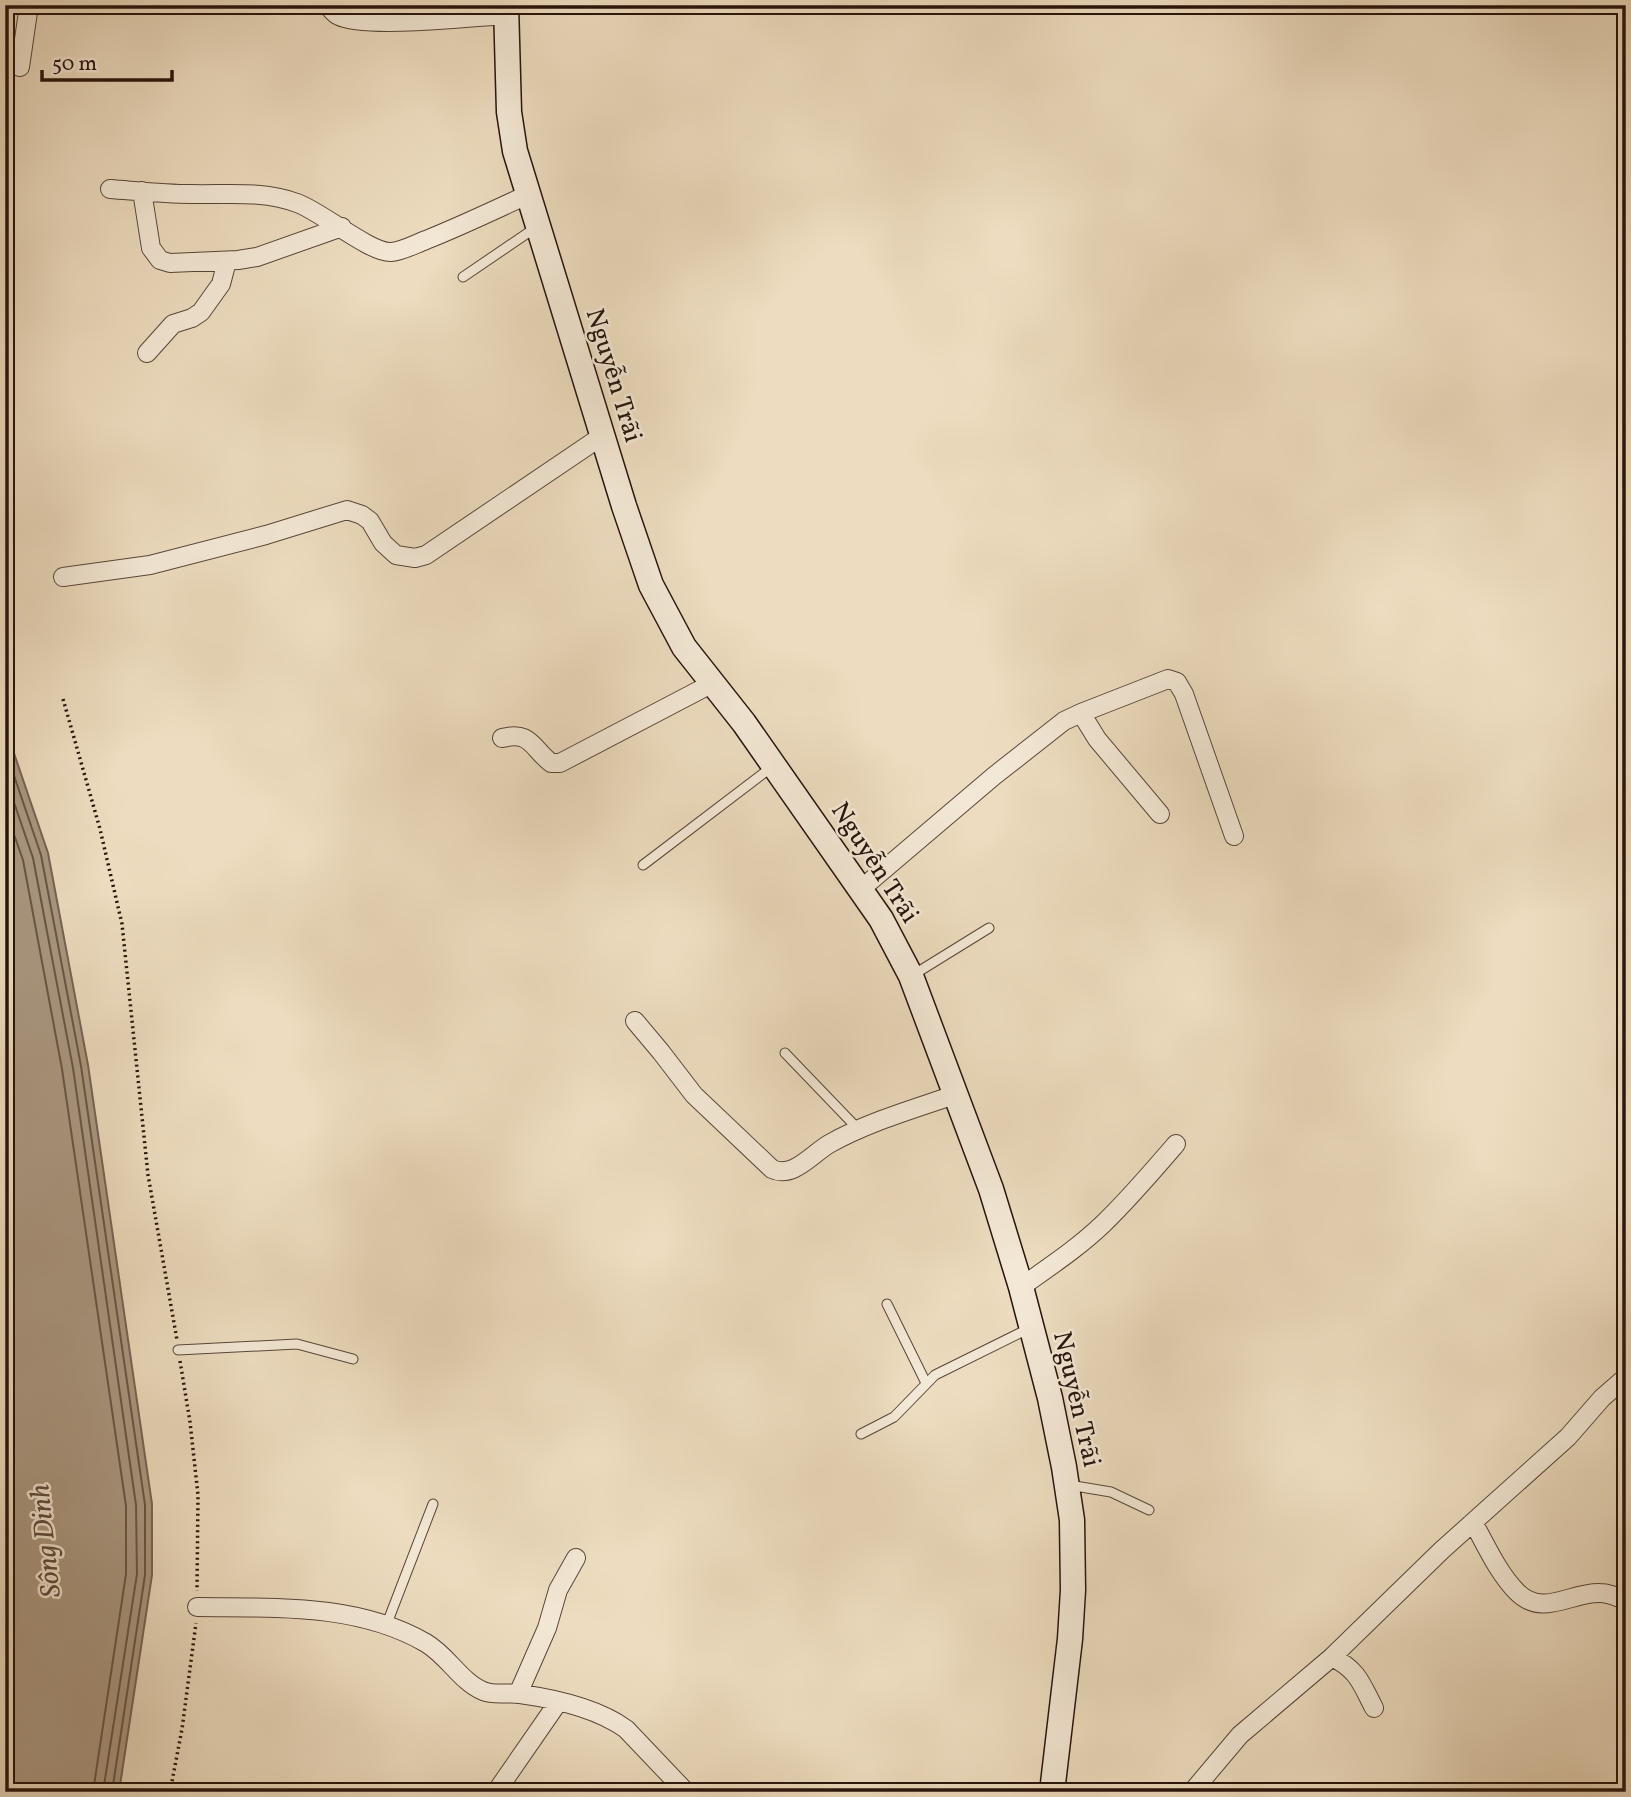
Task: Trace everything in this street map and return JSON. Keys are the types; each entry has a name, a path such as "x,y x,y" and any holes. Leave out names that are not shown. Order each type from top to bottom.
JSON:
{"main road":[{"name":"Nguyễn Trãi","path":"506,10 509,112 515,151 602,436 651,585 684,647 774,765 862,889 911,976 991,1189 1021,1287 1049,1398 1072,1520 1073,1590 1069,1652 1052,1792"}],"street":[{"path":"20,67 29,5"},
{"path":"327,5 340,16 362,20 435,20 506,10"},
{"path":"110,189 277,197 298,203 342,227 372,248 389,252 452,230 529,194"},
{"path":"142,191 151,248 160,260 170,263 257,257 342,227"},
{"path":"147,353 173,324 201,312 221,284 227,261"},
{"path":"63,577 150,565 347,510 370,521 383,542 396,555 415,558 426,555 602,436"},
{"path":"862,889 993,776 1064,721 1168,679 1177,682 1184,694 1234,836"},
{"path":"502,738 516,734 527,737 551,763 560,763 713,683"},
{"path":"1081,713 1097,739 1160,814"},
{"path":"635,1021 706,1108 778,1172 793,1170 826,1146 859,1130 957,1094"},
{"path":"1021,1287 1101,1226 1133,1195 1176,1144"},
{"path":"1192,1792 1240,1735 1332,1657 1441,1550 1579,1426 1602,1398 1626,1377"},
{"path":"1473,1522 1507,1580 1517,1592 1533,1603 1557,1603 1600,1593 1626,1601"},
{"path":"518,1693 547,1628 558,1590 576,1558"},
{"path":"197,1606 317,1609 386,1626 437,1650 482,1691 518,1693 559,1701 603,1716 626,1729 686,1792"},
{"path":"1332,1657 1358,1675 1374,1708"},
{"path":"496,1792 559,1701"}],"lane":[{"path":"463,277 539,225"},
{"path":"643,865 774,765"},
{"path":"911,976 989,928"},
{"path":"785,1053 859,1130"},
{"path":"887,1304 926,1383"},
{"path":"861,1434 894,1416 935,1375 1031,1327"},
{"path":"178,1350 297,1344 353,1359"},
{"path":"1067,1485 1111,1492 1149,1510"},
{"path":"386,1626 433,1504"}],"path":[{"path":"63,699 100,829 124,935 148,1175 178,1350 198,1495 197,1606 191,1667 170,1792"}],"water":[{"name":"Sông Dinh","path":"5,727 48,853 88,1065 152,1504 152,1575 119,1792 5,1792"}]}
